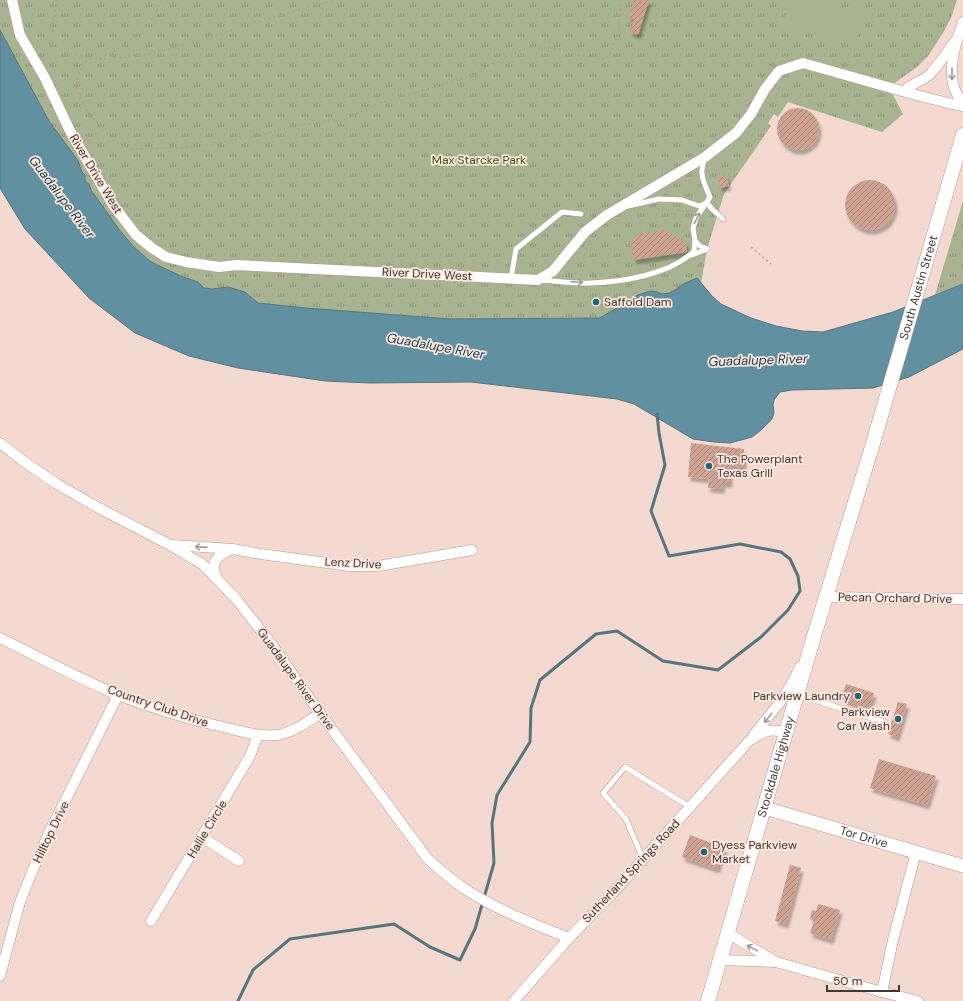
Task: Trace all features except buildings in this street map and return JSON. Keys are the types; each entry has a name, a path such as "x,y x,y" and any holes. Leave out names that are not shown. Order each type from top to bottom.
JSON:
{"main road":[{"name":"South Austin Street","path":"874,440 963,135"},
{"name":"Stockdale Highway","path":"708,1001 814,636 874,440"}],"street":[{"name":"River Drive West","path":"12,0 20,35 45,78 70,131 113,205 136,235 166,257 186,262 220,267 236,266 538,280"},
{"path":"963,22 952,64 951,75 956,94 963,102"},
{"path":"904,91 930,74 958,38"},
{"path":"538,280 553,271 584,232 619,208 705,157 736,133 751,114 765,88 779,71 803,63 963,106"},
{"name":"Guadalupe River Drive","path":"0,442 26,463 57,484 97,507 170,544 202,564 237,600 273,646 320,713 427,858 464,889 485,901 530,923 569,938"},
{"name":"Lenz Drive","path":"170,544 233,549 349,566 378,566 472,550"},
{"path":"217,578 214,569 216,559 223,553 233,549"},
{"name":"Pecan Orchard Drive","path":"826,597 963,599"},
{"name":"Sutherland Springs Road","path":"514,1001 569,938 611,895 749,741 787,691 800,668 814,636"},
{"name":"Country Club Drive","path":"0,638 118,695 200,722 258,735 278,735 295,730 320,713"},
{"name":"Hilltop Drive","path":"0,976 20,902 32,872 48,835 118,695"},
{"name":"Sutherland Springs Road","path":"749,741 768,730 786,733"},
{"name":"Hallie Circle","path":"151,921 250,756 258,735"},
{"name":"Tor Drive","path":"765,808 963,866"},
{"path":"202,837 239,861"},
{"path":"882,992 893,940 916,852"},
{"path":"728,933 776,962"},
{"path":"720,960 776,962 918,1001"}],"lane":[{"path":"538,280 590,283 625,280 662,270 677,264 689,256 694,251 695,241 693,228 696,218 710,197 702,178 702,165 705,157"},
{"path":"619,208 659,199 682,200 699,206 707,203"},
{"path":"707,203 723,219"},
{"path":"511,278 516,249 562,212 581,214"},
{"path":"689,256 707,249 700,246 695,241"},
{"path":"797,694 884,722"},
{"path":"643,859 626,819 603,794 625,767 690,807"}],"path":[{"path":"57,0 51,40 55,46 65,52 91,59 140,56 169,49 215,36 248,24 334,0"},
{"path":"99,59 114,51 150,22 156,13 161,0"},
{"path":"91,59 82,63 76,86 79,96 88,112 112,139 122,146 130,149 176,148 209,145 292,126 347,118 372,106 462,79 506,57 524,50 544,47 601,60 608,57 619,27 620,0"},
{"path":"681,240 685,235 674,219 674,213 678,210 688,211 691,203"},
{"path":"635,205 642,234"},
{"path":"751,248 771,264"}],"green space":[{"name":"Max Starcke Park","path":"0,0 957,0 951,18 928,56 917,67 889,87 903,114 882,132 788,102 778,117 774,114 768,123 771,126 724,194 707,249 701,283 697,278 683,284 669,293 662,294 650,291 638,295 601,318 450,319 258,303 245,292 228,287 212,289 204,288 198,282 183,277 151,262 134,247 121,232 91,190 89,184 85,181 85,175 82,172 78,161 49,121 0,30"},
{"path":"790,0 816,0 864,14 855,44 783,23"},
{"path":"963,201 963,284 935,295"}],"water":[{"name":"Guadalupe River","path":"0,30 49,121 78,161 82,172 85,175 85,181 89,184 91,190 121,232 134,247 151,262 183,277 198,282 204,288 212,289 228,287 245,292 258,303 450,319 600,318 638,295 650,291 662,294 669,293 683,284 697,278 721,304 751,318 776,326 802,331 823,332 893,312 963,284 963,349 909,377 873,388 792,390 780,392 774,400 774,413 772,419 752,437 730,443 693,439 634,404 617,399 471,382 370,383 325,381 238,368 189,356 135,333 89,298 25,229 0,188"}],"waterway":[{"path":"238,1001 253,970 290,939 394,924 430,947 460,960 475,929 494,863 492,823 497,795 530,742 531,708 540,680 596,634 617,631 663,661 718,670 761,637 788,610 800,591 798,576 790,559 781,552 740,544 669,556 651,511 665,465 657,414"}],"place":[{"name":"Saffold Dam","path":"596,302"},
{"name":"The Powerplant Texas Grill","path":"709,466"},
{"name":"Parkview Laundry","path":"858,696"},
{"name":"Parkview Car Wash","path":"898,719"},
{"name":"Dyess Parkview Market","path":"704,852"}]}
